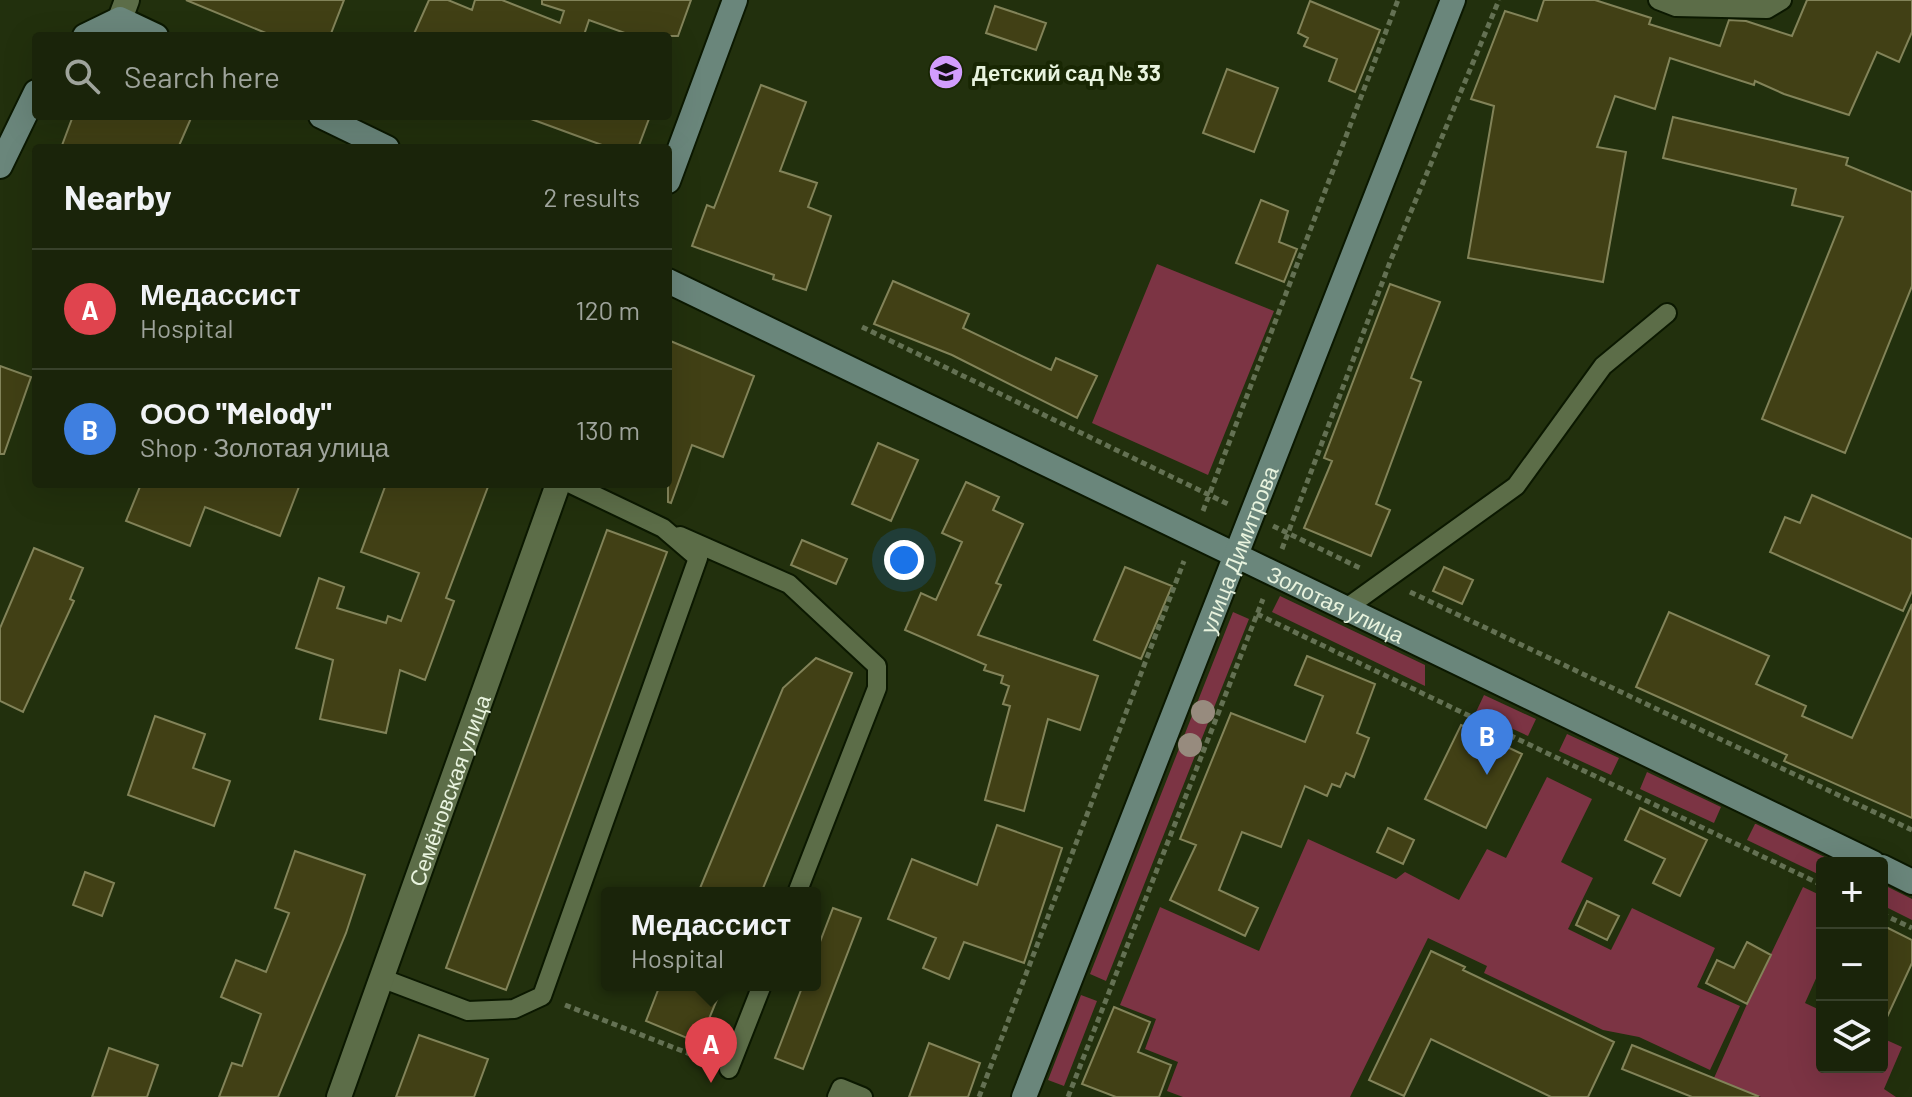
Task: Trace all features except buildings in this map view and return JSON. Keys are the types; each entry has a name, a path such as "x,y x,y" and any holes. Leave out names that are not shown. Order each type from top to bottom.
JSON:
{"street":[{"path":"672,170 735,0"},
{"name":"улица Димитрова","path":"1024,1097 1453,0"},
{"path":"91,32 124,9 151,32"},
{"path":"0,166 32,100"},
{"path":"329,120 379,144"},
{"name":"Золотая улица","path":"672,283 1861,857"},
{"name":"Семёновская улица","path":"339,1097 557,488"},
{"path":"1888,870 1912,882"}],"lane":[{"path":"1658,0 1676,7 1767,9 1782,0"},
{"path":"1345,609 1516,486 1603,366 1667,313"},
{"path":"579,488 789,584 877,666 877,688 799,887"},
{"path":"381,978 468,1011 514,1009 542,996 698,558 663,528"},
{"path":"729,1069 760,991"},
{"path":"837,1097 841,1088 863,1097"}],"path":[{"path":"1198,523 1398,0"},
{"path":"979,1097 1188,551"},
{"path":"1257,614 1816,882"},
{"path":"1888,917 1912,928"},
{"path":"542,996 729,1069"}],"shaded area":[{"path":"1157,264 1274,311 1208,475 1092,423"},
{"path":"1280,596 1425,665 1425,686 1272,612"},
{"path":"1233,612 1249,619 1106,981 1090,974"},
{"path":"1484,695 1536,719 1528,736 1476,712"},
{"path":"1567,734 1619,758 1611,775 1559,751"},
{"path":"1647,772 1721,807 1714,823 1640,789"},
{"path":"1547,777 1592,799 1561,862 1593,878 1568,929 1611,950 1632,908 1715,948 1697,987 1740,1006 1710,1070 1639,1037 1603,1030 1484,973 1487,966 1428,938 1350,1097 1183,1097 1167,1091 1178,1062 1145,1049 1156,1019 1120,1005 1160,907 1259,951 1308,839 1396,879 1405,872 1459,900 1487,849 1506,858"},
{"path":"1755,824 1824,857 1816,857 1816,873 1747,840"},
{"path":"1803,887 1816,893 1816,978 1805,1003 1816,1008 1816,1073 1888,1073 1888,1041 1902,1047 1884,1089 1896,1097 1761,1097 1714,1078"},
{"path":"1888,887 1912,899 1912,920 1888,908"},
{"path":"1081,995 1097,1001 1064,1086 1048,1080"}],"place":[{"name":"Детский сад № 33","path":"946,72"},
{"name":"ООО \"Melody\"","path":"1487,775"},
{"name":"Медассист","path":"711,1083"}]}
